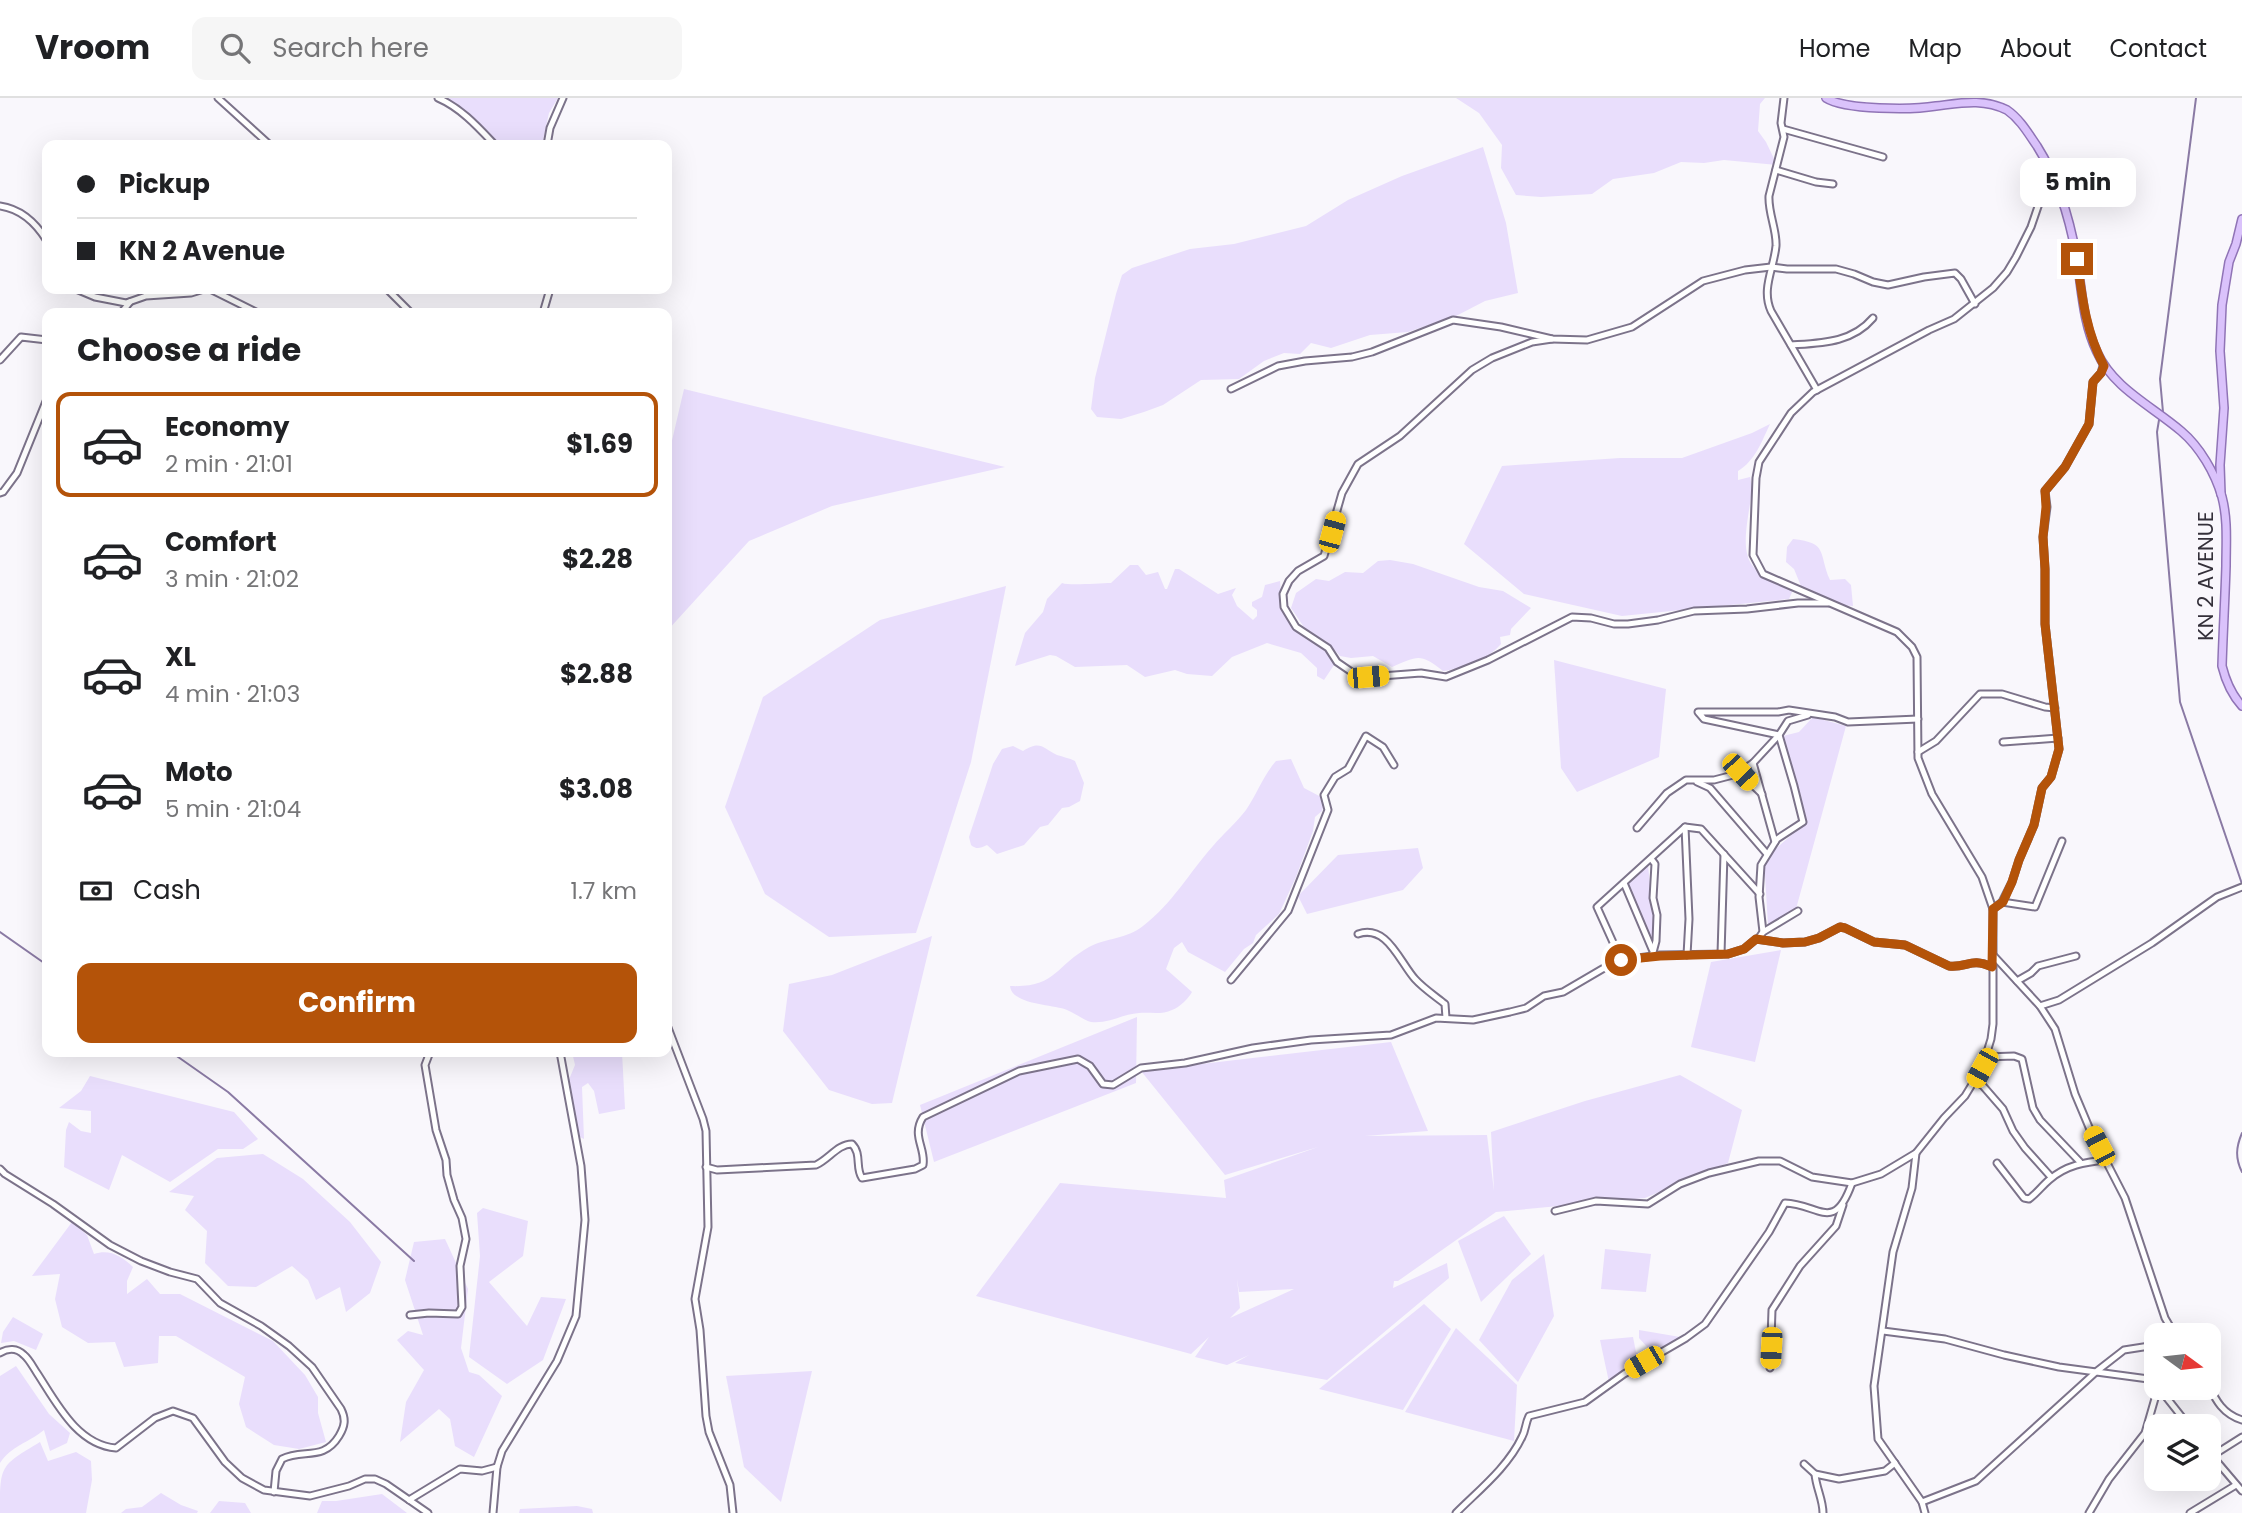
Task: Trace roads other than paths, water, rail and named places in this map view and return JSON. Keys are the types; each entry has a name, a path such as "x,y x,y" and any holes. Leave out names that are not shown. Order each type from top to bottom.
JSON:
{"main road":[{"name":"KN 2 AVENUE","path":"1826,98 1843,105 1922,108 1979,100 1996,104 2010,112 2024,127 2055,176 2077,259 2083,309 2095,349 2104,366 2140,400 2194,444 2205,458 2221,495 2227,527 2222,666 2226,682 2242,706"},
{"path":"2221,495 2224,408 2220,351 2222,305 2224,282 2242,219"}],"street":[{"path":"218,98 264,140"},
{"path":"438,98 453,105 490,140"},
{"path":"548,140 563,98"},
{"path":"1784,98 1781,123 1784,137 1768,204 1776,243 1767,303 1817,390"},
{"path":"1783,129 1883,157"},
{"path":"1776,170 1816,183 1833,184"},
{"path":"1555,1210 1596,1201 1648,1204 1680,1184 1709,1173 1770,1160 1787,1164 1812,1177 1852,1183 1881,1174 1916,1153 1975,1081 1986,1057 1993,1024 1993,909 1982,877 1932,794 1924,775 1918,752 1917,657 1897,632 1765,576 1754,555 1754,492 1759,462 1791,413 1817,390 1954,319 1975,304 2007,272 2031,227 2046,185 2055,176"},
{"path":"0,206 19,211 42,234"},
{"path":"1831,603 1694,611 1628,624 1572,617 1488,660 1446,677 1421,673 1368,677 1356,675 1337,662 1328,648 1296,627 1284,607 1283,594 1298,571 1324,555 1342,494 1358,464 1401,436 1472,370 1492,358 1532,341 1587,340 1616,333 1632,327 1703,281 1730,273 1771,267 1836,269 1888,285 1955,273 1975,304"},
{"path":"88,294 126,303 146,296 176,294"},
{"path":"220,294 248,308"},
{"path":"392,294 406,308"},
{"path":"125,308 130,302"},
{"path":"1791,345 1833,342 1864,329 1873,318"},
{"path":"1231,389 1278,366 1372,352 1453,320 1502,327 1552,339"},
{"path":"0,360 21,337 42,339"},
{"path":"1993,909 2003,902 2034,825 2042,788 2051,777 2059,749 2045,624 2045,491 2065,467 2089,424 2093,382 2104,366"},
{"path":"0,493 17,473 42,411"},
{"path":"1918,752 1936,741 1980,694 2002,694 2055,708"},
{"path":"1779,735 1704,719 1698,712 1778,712 1789,709 1848,722 1917,719"},
{"path":"1637,828 1667,793 1686,780 1714,780 1740,772 1779,735 1788,721 1811,714"},
{"path":"1763,932 1761,865 1777,839 1803,822 1779,735"},
{"path":"1230,980 1289,911 1328,810 1324,795 1335,777 1348,769 1366,736 1383,747 1394,765"},
{"path":"2003,742 2058,738"},
{"path":"1753,762 1775,842"},
{"path":"1740,772 1762,794"},
{"path":"1694,780 1710,788 1767,854"},
{"path":"1621,960 1597,907 1685,827 1701,829 1760,894"},
{"path":"1685,827 1689,919 1687,955"},
{"path":"2003,902 2035,907 2062,841"},
{"path":"1721,954 1724,854"},
{"path":"1652,860 1655,864 1653,898 1657,915 1656,941 1652,949"},
{"path":"1624,883 1652,949 1652,956"},
{"path":"2040,1006 2059,1000 2152,943 2217,897 2242,887"},
{"path":"706,1167 716,1170 816,1166 849,1143 857,1151 862,1178 915,1169 923,1165 924,1161 918,1139 923,1117 1019,1071 1078,1059 1090,1066 1102,1084 1113,1085 1142,1068 1311,1040 1391,1035 1430,1020 1473,1020 1526,1009 1544,996 1563,992 1621,960 1652,956 1721,954 1744,949 1763,932 1798,911"},
{"path":"1758,939 1783,943 1805,942 1840,927 1874,942 1905,945 1949,966 1976,961 1992,967"},
{"path":"1358,934 1365,932 1384,936 1416,980 1445,1004 1446,1018"},
{"path":"1993,955 2040,1006 2054,1029 2075,1094 2125,1198 2168,1323"},
{"path":"2017,981 2038,966 2076,956"},
{"path":"672,1038 704,1119 706,1132 708,1227 695,1299 707,1424 730,1485 733,1513"},
{"path":"1986,1057 2014,1056 2022,1059 2033,1108 2040,1120 2080,1162"},
{"path":"410,1315 458,1314 462,1307 460,1266 466,1239 436,1130 425,1065 427,1057"},
{"path":"493,1513 497,1467 502,1451 557,1361 576,1316 585,1220 581,1166 561,1057"},
{"path":"1975,1081 1983,1086 2003,1109 2013,1131 2051,1177"},
{"path":"1916,1153 1912,1188 1894,1252 1874,1386 1878,1438 1922,1502 1924,1513"},
{"path":"1997,1163 2027,1199 2032,1198 2051,1177 2080,1162 2106,1160"},
{"path":"0,1169 110,1244 160,1269 197,1279 220,1303 261,1326 312,1367 341,1409 345,1424 331,1446 312,1454 292,1455 282,1459 276,1471 274,1492"},
{"path":"1770,1368 1772,1310 1800,1266 1836,1226 1852,1183"},
{"path":"1456,1513 1506,1464 1522,1437 1529,1416 1585,1402 1623,1374 1686,1338 1704,1324 1769,1232 1785,1203 1829,1213 1844,1202"},
{"path":"1883,1331 1945,1339 2059,1367 2144,1378"},
{"path":"1922,1502 1976,1481 2097,1371 2124,1350 2144,1347"},
{"path":"0,1353 7,1348 26,1356 75,1427 103,1447 116,1448 155,1418 173,1411 184,1413 193,1418 225,1462 252,1485 274,1492 310,1496 365,1479 375,1479 428,1513"},
{"path":"2089,1513 2109,1479 2145,1433 2155,1400"},
{"path":"2168,1400 2179,1414"},
{"path":"2218,1400 2227,1414 2242,1420"},
{"path":"2221,1448 2242,1437"},
{"path":"1804,1464 1815,1474 1839,1479 1875,1474 1885,1471 1895,1463"},
{"path":"409,1500 460,1469 482,1471 497,1467"},
{"path":"2221,1467 2242,1492"},
{"path":"1815,1474 1823,1513"},
{"path":"2190,1513 2236,1485"}],"waterway":[{"path":"2163,412 2160,379 2196,98"},
{"path":"2159,420 2157,432 2180,702 2242,884"},
{"path":"0,932 42,961"},
{"path":"178,1057 228,1092 414,1261"},
{"path":"2242,1133 2237,1152 2242,1172"}]}
